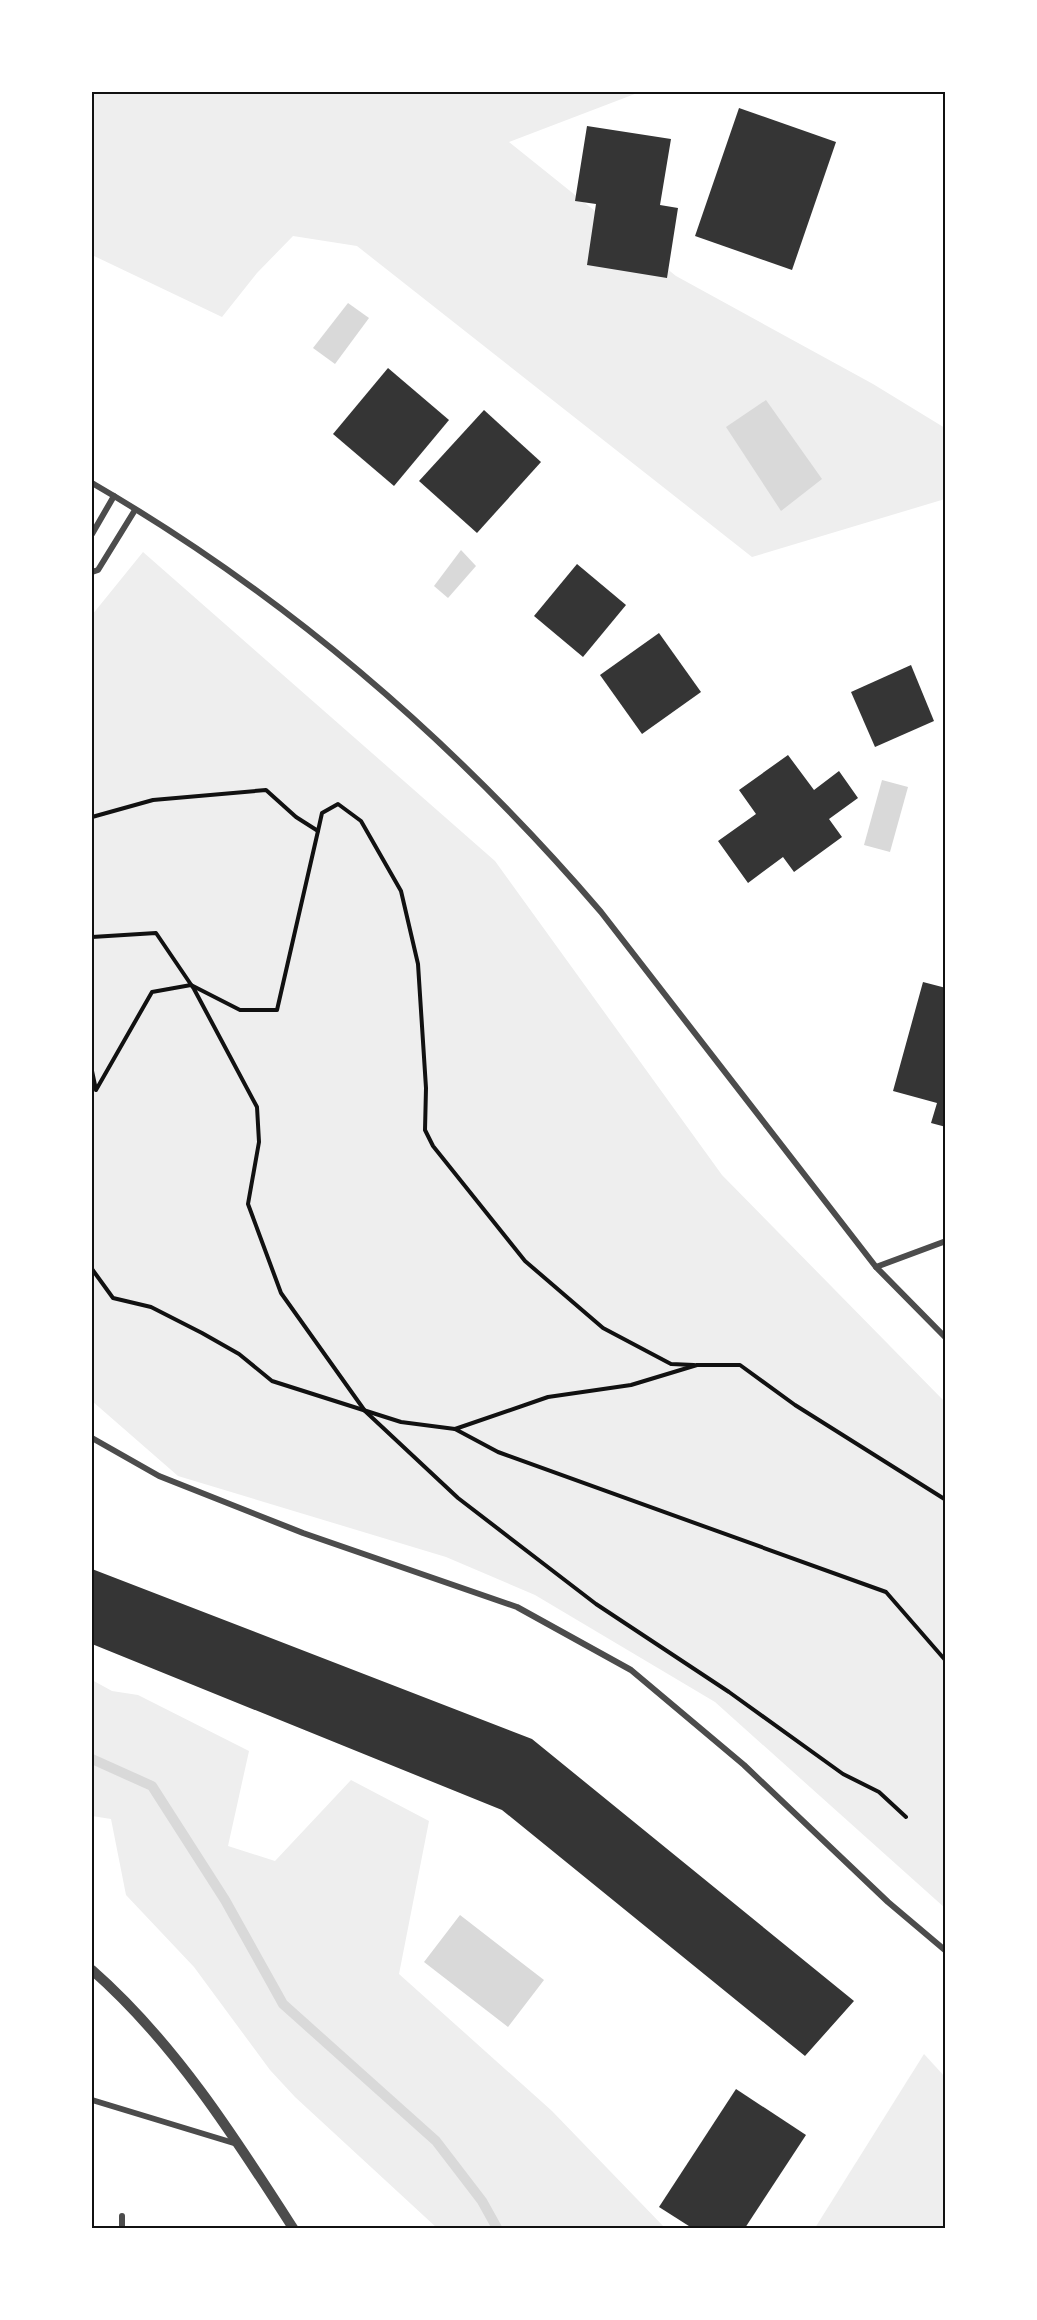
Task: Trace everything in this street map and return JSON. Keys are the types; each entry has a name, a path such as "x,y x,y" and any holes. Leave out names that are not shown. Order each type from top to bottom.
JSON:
{"street":[{"path":"92,492 93,484 240,579 381,688 490,790 602,912 876,1267 945,1338"},
{"path":"92,534 114,496"},
{"path":"92,572 98,570 135,510"},
{"path":"876,1267 945,1241"},
{"path":"92,1438 159,1476 303,1533 517,1607 632,1670 744,1765 888,1902 945,1951"},
{"path":"92,1970 142,2017 240,2145 293,2229"},
{"path":"92,2100 240,2145"},
{"path":"122,2216 122,2229"}],"path":[{"path":"92,817 153,800 266,790 296,817 318,831"},
{"path":"92,1071 96,1090 152,992 191,985 240,1010 277,1010 322,813 338,804 361,821 401,891 418,964 426,1088 425,1130 433,1146 525,1261 603,1328 671,1364 740,1365 795,1405 945,1500"},
{"path":"92,937 156,933 191,985 257,1107 260,1142 248,1204 281,1293 365,1411 458,1498 586,1597 729,1692 843,1773 879,1792 906,1817"},
{"path":"92,1269 113,1298 150,1307 202,1333 239,1354 272,1381 400,1422 455,1429 498,1452 886,1592 945,1660"},
{"path":"455,1429 548,1397 631,1385 697,1365"}],"shaded area":[{"path":"92,92 193,94 640,92 509,142 676,276 873,384 945,428 945,499 752,557 357,246 293,236 257,273 222,317 92,255"},
{"path":"348,303 369,318 335,364 313,348"},
{"path":"766,400 822,479 781,511 726,427"},
{"path":"461,550 476,566 448,598 434,586"},
{"path":"143,552 495,861 722,1175 945,1402 945,1908 715,1702 535,1595 446,1557 178,1476 92,1401 92,615"},
{"path":"882,780 908,787 890,852 864,845"},
{"path":"92,1680 112,1691 138,1695 249,1751 228,1846 275,1861 351,1780 429,1821 399,1974 552,2111 665,2228 437,2228 295,2097 270,2070 194,1967 126,1895 111,1819 92,1816"},
{"path":"460,1915 544,1980 508,2027 424,1962"},
{"path":"924,2054 945,2077 945,2228 815,2228"}],"building":[{"path":"739,108 836,142 792,270 695,236"},
{"path":"587,126 671,139 660,205 678,208 667,278 587,265 596,204 575,201"},
{"path":"388,368 449,420 394,486 333,434"},
{"path":"484,410 541,462 477,533 419,481"},
{"path":"577,564 626,605 583,657 534,616"},
{"path":"659,633 701,692 642,734 600,675"},
{"path":"911,665 934,721 875,747 851,692"},
{"path":"788,755 814,790 839,771 858,798 829,819 842,837 794,872 783,857 748,883 718,841 756,814 739,790"},
{"path":"923,982 946,988 946,1127 931,1123 937,1103 893,1091"},
{"path":"92,1569 532,1739 854,2001 805,2056 502,1810 92,1644"},
{"path":"736,2089 806,2135 745,2228 692,2228 659,2207"}],"waterway":[{"path":"92,1759 152,1786 225,1900 283,2004 436,2141 482,2201 497,2228"}]}
